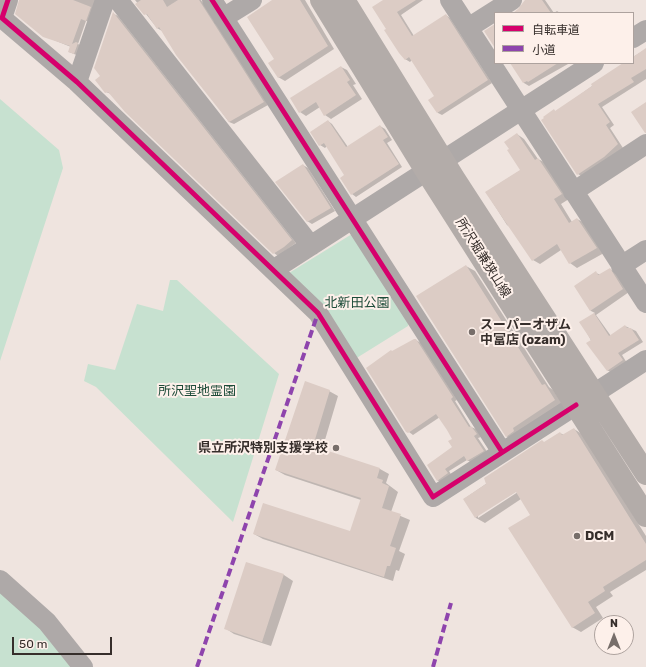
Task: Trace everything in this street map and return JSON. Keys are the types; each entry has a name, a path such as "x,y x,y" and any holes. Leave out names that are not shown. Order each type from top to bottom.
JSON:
{"main road":[{"name":"所沢堀兼狭山線","path":"321,0 595,394 646,474"},
{"name":"所沢堀兼狭山線","path":"344,0 435,165 576,405 646,516"}],"street":[{"path":"8,0 2,18 77,82 318,313 433,496 576,405"},
{"path":"77,82 105,0"},
{"path":"118,0 311,246"},
{"path":"212,0 502,452"},
{"path":"223,18 252,0"},
{"path":"450,0 646,303"},
{"path":"468,28 512,0"},
{"path":"634,37 646,30"},
{"path":"273,270 592,64"},
{"path":"573,192 646,144"},
{"path":"621,266 646,250"},
{"path":"595,394 646,360"},
{"path":"0,580 48,622 83,667"}],"green space":[{"path":"0,99 59,150 63,168 0,361"},
{"name":"北新田公園","path":"352,234 409,320 408,326 355,359 289,273"},
{"name":"所沢聖地霊園","path":"170,280 177,280 279,374 233,522 96,387 84,381 88,364 115,370 137,304 163,311"},
{"path":"0,585 76,667 0,667"}],"building":[{"path":"19,0 73,0 91,7 86,21 81,19 72,44 76,42 78,43 74,54 68,52 70,46 43,37 15,14"},
{"path":"141,0 163,0 167,7 178,0 199,0 264,102 229,122 176,55 159,27 157,29 147,14 144,15 135,4"},
{"path":"272,0 300,0 328,46 278,78 268,63 274,59 247,17"},
{"path":"383,0 416,0 397,12 412,36 446,14 488,80 437,113 428,100 434,96 409,57 405,60 399,53 384,30 386,29 372,7"},
{"path":"525,0 542,0 550,12 514,12"},
{"path":"113,12 292,240 284,247 273,254 125,112 108,92 105,93 95,80 100,76 94,68"},
{"path":"494,25 494,46 484,31"},
{"path":"646,48 646,69 631,78 634,82 598,104 610,122 606,125 618,144 604,157 577,175 541,120 554,109 555,111 592,86 591,84 621,64 634,64 634,56"},
{"path":"511,64 556,64 528,82 523,83"},
{"path":"341,66 350,80 347,82 356,95 324,116 316,102 299,113 290,98"},
{"path":"646,102 646,133 645,133 631,112"},
{"path":"328,120 346,147 380,125 388,137 383,140 399,164 351,195 340,178 344,175 324,143 319,146 310,132"},
{"path":"517,133 535,160 538,158 562,194 554,199 569,223 577,218 597,248 569,264 557,244 532,261 485,192 520,170 507,150 509,149 504,142"},
{"path":"303,164 331,208 307,222 275,182"},
{"path":"466,265 542,385 545,384 555,400 513,428 514,431 506,437 416,296"},
{"path":"610,268 623,289 590,311 574,286 596,271 598,275"},
{"path":"594,313 609,336 625,325 627,328 631,328 639,340 618,353 623,360 607,371 586,343 591,340 579,322"},
{"path":"416,339 453,397 451,399 469,427 471,426 477,434 474,436 484,451 467,461 464,456 445,469 448,473 437,481 427,465 452,447 448,441 452,439 447,430 436,414 408,433 406,432 366,368 391,350 392,351"},
{"path":"305,381 330,390 313,446 380,468 377,478 383,480 382,483 389,486 382,508 401,514 390,546 396,548 390,566 387,566 384,577 253,534 263,503 350,531 361,498 275,470"},
{"name":"DCM","path":"574,428 646,544 646,560 603,587 605,591 588,602 595,613 572,628 508,528 530,515 516,492 475,518 463,499 486,484 484,478 542,440 544,442 560,432 562,435"},
{"path":"246,562 284,574 262,642 224,629"}],"marked path":[{"path":"197,667 318,313"},
{"path":"433,667 451,603"}],"cycle path":[{"path":"8,0 2,18 77,82 318,313 433,497 576,405"},
{"path":"212,0 502,452"}],"place":[{"name":"スーパーオザム 中富店 (ozam)","path":"472,332"},
{"name":"県立所沢特別支援学校","path":"336,448"},
{"name":"DCM","path":"577,536"}]}
